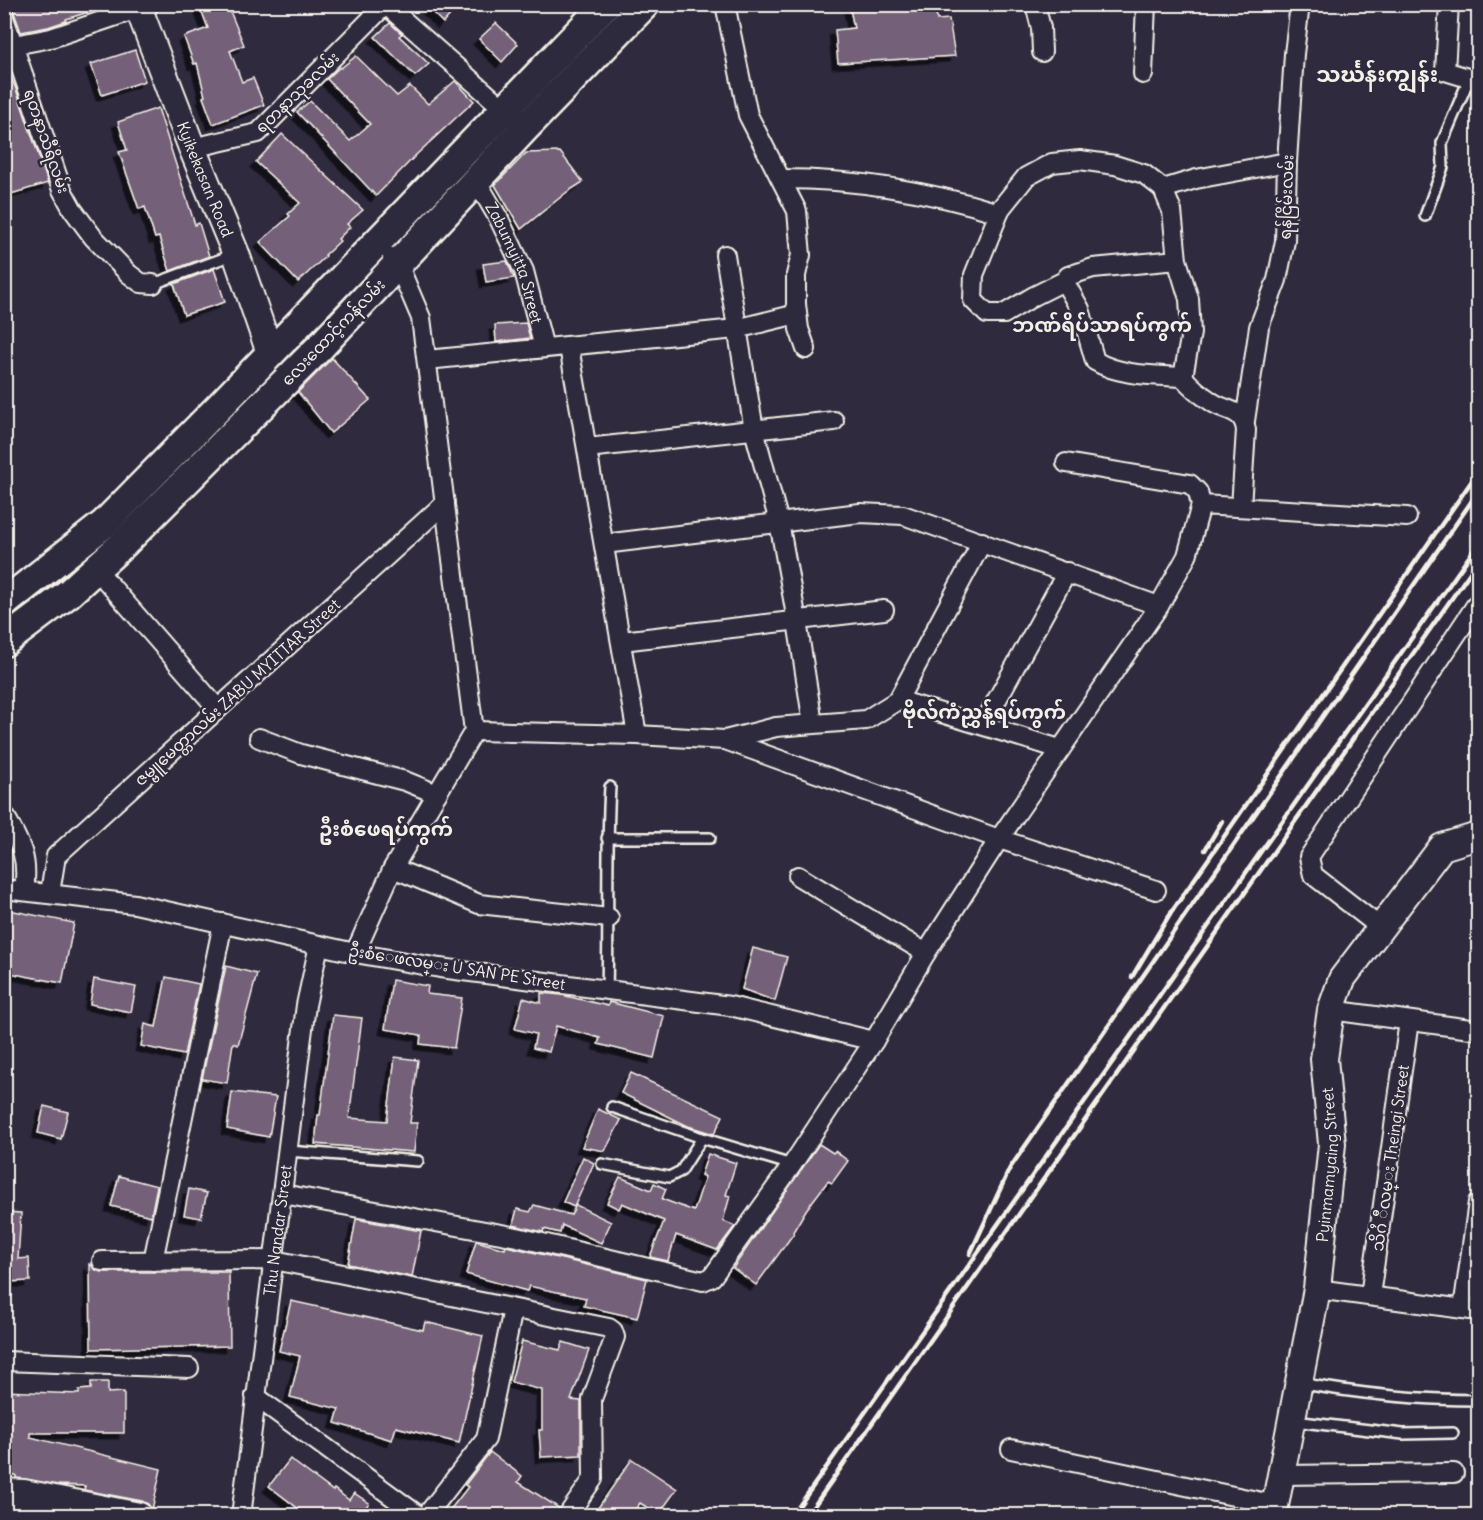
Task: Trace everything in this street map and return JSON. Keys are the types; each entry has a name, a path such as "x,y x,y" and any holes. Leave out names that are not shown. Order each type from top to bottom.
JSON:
{"main road":[{"name":"လေးထောင့်ကန်လမ်း","path":"4,642 69,593 96,569 113,534 219,407 606,4"},
{"name":"လေးထောင့်ကန်လမ်း","path":"4,603 113,534 240,427 645,4"},
{"path":"270,353 293,373"},
{"path":"219,407 240,427"}],"street":[{"path":"725,4 748,116 797,211 801,255 796,275 798,314 799,328 806,350"},
{"path":"1035,4 1041,28 1042,52"},
{"path":"1143,75 1146,4"},
{"name":"ရန်ငြိမ်းလမ်း","path":"1241,507 1245,421 1259,327 1277,280 1286,241 1287,162 1294,54 1300,4"},
{"path":"1449,4 1445,71 1474,80"},
{"path":"385,5 505,108 525,128"},
{"name":"ရတနာသုခလမ်း","path":"192,148 258,133 385,5"},
{"path":"10,46 51,38 142,6"},
{"name":"Kyikekasan Road","path":"142,6 192,148 236,254 270,353"},
{"name":"ရတနာသီရိလမ်း","path":"4,18 10,46 62,190 73,210 93,237 129,274 141,283 153,284"},
{"path":"1177,261 1093,268 1068,276 1064,281 1004,314 987,314 973,300 974,275 999,213 1026,177 1052,163 1080,160 1115,165 1144,174 1163,189 1172,211 1177,261 1189,299 1191,333 1183,377"},
{"path":"1163,189 1196,179 1287,162"},
{"path":"781,179 812,179 889,188 959,201 999,213"},
{"name":"Zabumyitta Street","path":"476,180 499,219 524,271 544,348"},
{"path":"355,953 393,868 474,731 421,318 398,264 377,242"},
{"path":"725,255 754,430 779,522 813,724"},
{"path":"1064,281 1080,309 1095,361 1105,367 1140,374 1183,377 1192,388 1214,404 1234,411 1245,421"},
{"path":"427,360 736,328 798,314"},
{"path":"569,347 637,735"},
{"path":"587,448 834,421"},
{"path":"283,1194 517,1237 704,1281 712,1277 792,1166 874,1041 926,953 999,839 1159,606 1187,556 1201,505 1198,492 1190,484 1065,463"},
{"name":"ဇမ္ဗူမေတ္တာလမ်း ZABU MYITTAR Street","path":"50,893 56,856 445,502"},
{"path":"1201,505 1407,517"},
{"path":"604,544 860,513 903,515 1159,606"},
{"path":"725,740 776,726 866,720 898,700 982,542"},
{"path":"96,569 218,709"},
{"path":"982,725 1067,572"},
{"path":"1381,928 1313,875 1309,857 1479,602"},
{"path":"622,641 884,610"},
{"path":"898,700 1060,749"},
{"path":"474,731 637,735 725,740 999,839 1156,891"},
{"path":"259,738 301,754 405,781 436,794"},
{"path":"4,814 24,858 27,871 24,891"},
{"name":"Pyinmamyaing Street","path":"1274,1510 1317,1289 1332,1144 1324,1059 1331,1010 1342,980 1442,847 1479,836"},
{"path":"393,868 479,904 609,918"},
{"path":"798,876 926,953"},
{"name":"ဦးစံေဖလမ္း U SAN PE Street","path":"4,889 135,904 355,953 440,968 730,1006 874,1041"},
{"path":"153,1261 223,923"},
{"name":"Thu Nandar Street","path":"241,1515 306,1005 319,945"},
{"path":"1331,1010 1479,1030"},
{"name":"သိဂႆ ီလမ္း Theingi Street","path":"1370,1296 1409,1021"},
{"path":"1317,1289 1471,1310 1479,1202"},
{"path":"102,1261 274,1260 609,1328 614,1331 615,1337 592,1399 593,1479 567,1515"},
{"path":"426,1515 486,1439 513,1309"},
{"path":"4,1361 189,1368"},
{"path":"255,1396 419,1515"},
{"path":"1011,1449 1274,1510"},
{"path":"1281,1475 1454,1473"},
{"path":"4,1514 17,1504 139,1515"}],"lane":[{"path":"1425,216 1443,166 1442,142 1474,80"},
{"name":"ရတနာသီရိလမ်း","path":"153,284 236,254"},
{"path":"607,989 609,918 607,838 610,787"},
{"path":"607,838 710,838"},
{"path":"612,1107 792,1166"},
{"path":"602,1164 669,1178 681,1171 702,1138"},
{"path":"288,1151 418,1161"},
{"path":"1299,1383 1359,1394 1415,1399 1479,1400"},
{"path":"1292,1420 1403,1434 1453,1433"}],"building":[{"path":"11,4 101,4 101,8 48,27 21,32"},
{"path":"199,4 227,4 244,45 230,51 242,82 253,78 264,105 213,124 203,97 205,96 197,63 194,64 184,37 208,28"},
{"path":"424,4 460,4 443,23"},
{"path":"849,4 935,4 937,20 949,19 955,56 838,63 835,30 854,28"},
{"path":"390,23 402,34 399,36 429,64 415,76 375,37"},
{"path":"496,23 518,44 502,62 479,39"},
{"path":"135,50 145,81 102,95 91,64"},
{"path":"356,56 397,96 410,86 428,104 455,81 474,101 376,196 297,112 310,101 350,141 370,124 327,79"},
{"path":"4,62 16,89 48,183 4,196"},
{"path":"158,108 195,225 199,223 209,256 170,271 159,237 155,238 145,207 139,209 119,152 127,150 118,122"},
{"path":"282,134 363,210 347,224 350,227 338,239 340,241 298,282 260,242 290,216 288,214 300,203 256,162"},
{"path":"560,152 583,182 521,229 495,185 526,153"},
{"path":"507,261 514,278 486,282 483,264"},
{"path":"214,269 225,302 184,315 174,284"},
{"path":"526,323 530,338 496,342 495,325"},
{"path":"332,358 370,400 331,433 298,392"},
{"path":"4,909 74,923 62,983 4,972"},
{"path":"753,948 787,957 775,1001 742,989"},
{"path":"226,966 257,974 238,1045 233,1043 227,1083 202,1079"},
{"path":"166,977 199,984 184,1055 141,1046 145,1024 156,1027"},
{"path":"94,979 136,987 131,1012 90,1004"},
{"path":"392,980 428,986 427,994 462,998 454,1048 420,1044 421,1035 385,1029"},
{"path":"541,993 562,995 608,1006 609,1002 664,1016 654,1058 598,1044 600,1038 556,1026 549,1052 533,1048 536,1034 515,1029 523,998 541,1003"},
{"path":"333,1015 362,1018 349,1118 387,1121 395,1057 418,1060 410,1123 417,1123 414,1152 315,1144"},
{"path":"631,1073 723,1116 714,1134 688,1126 621,1093"},
{"path":"232,1092 276,1097 269,1137 227,1129"},
{"path":"44,1106 68,1112 61,1139 38,1133"},
{"path":"598,1109 621,1120 605,1151 582,1147"},
{"path":"819,1144 833,1153 835,1151 848,1161 832,1183 828,1181 806,1210 794,1233 756,1285 733,1268"},
{"path":"708,1154 736,1163 726,1195 730,1196 723,1221 735,1226 717,1250 676,1235 668,1261 650,1257 664,1221 622,1203 619,1209 607,1203 620,1177 651,1190 654,1183 666,1189 662,1199 694,1211 705,1177 701,1175"},
{"path":"583,1157 594,1163 574,1207 563,1202"},
{"path":"119,1176 157,1186 151,1216 111,1206"},
{"path":"189,1189 207,1193 201,1218 184,1215"},
{"path":"534,1205 571,1215 576,1205 611,1222 601,1243 562,1225 560,1233 544,1229 543,1232 513,1225 517,1209 530,1212"},
{"path":"4,1212 21,1213 18,1259 29,1258 30,1281 4,1282"},
{"path":"356,1219 421,1231 412,1277 348,1264"},
{"path":"476,1241 647,1279 637,1318 584,1306 586,1298 529,1286 527,1291 466,1274"},
{"path":"90,1264 102,1272 229,1272 230,1346 91,1349"},
{"path":"291,1301 423,1330 425,1322 483,1336 459,1443 396,1427 392,1440 335,1423 339,1409 290,1397 300,1356 279,1351"},
{"path":"522,1341 560,1350 563,1342 589,1350 571,1400 581,1401 581,1455 541,1457 539,1430 542,1430 542,1390 511,1382"},
{"path":"91,1382 108,1382 108,1393 124,1392 124,1433 30,1433 30,1437 161,1469 152,1510 142,1501 84,1490 85,1486 58,1485 16,1478 16,1475 4,1475 4,1391 79,1394 79,1390 91,1389"},
{"path":"490,1452 522,1476 518,1482 559,1508 556,1515 446,1515 468,1487 465,1485"},
{"path":"290,1459 349,1500 354,1493 369,1503 360,1515 296,1515 300,1510 269,1486"},
{"path":"632,1459 677,1489 659,1514 640,1503 631,1515 593,1515"}],"railway":[{"path":"1132,977 1168,917 1478,472"},
{"path":"970,1254 1010,1168 1478,492"},
{"path":"792,1516 1478,544"},
{"path":"807,1516 1478,561"},
{"path":"1205,850 1222,821"}],"district":[{"name":"သင်္ဃန်းကျွန်း","path":"1377,74"},
{"name":"ဘဏ်ရိပ်သာရပ်ကွက်","path":"1102,325"},
{"name":"ဗိုလ်ကံညွှန့်ရပ်ကွက်","path":"984,712"},
{"name":"ဦးစံဖေရပ်ကွက်","path":"386,829"}]}
